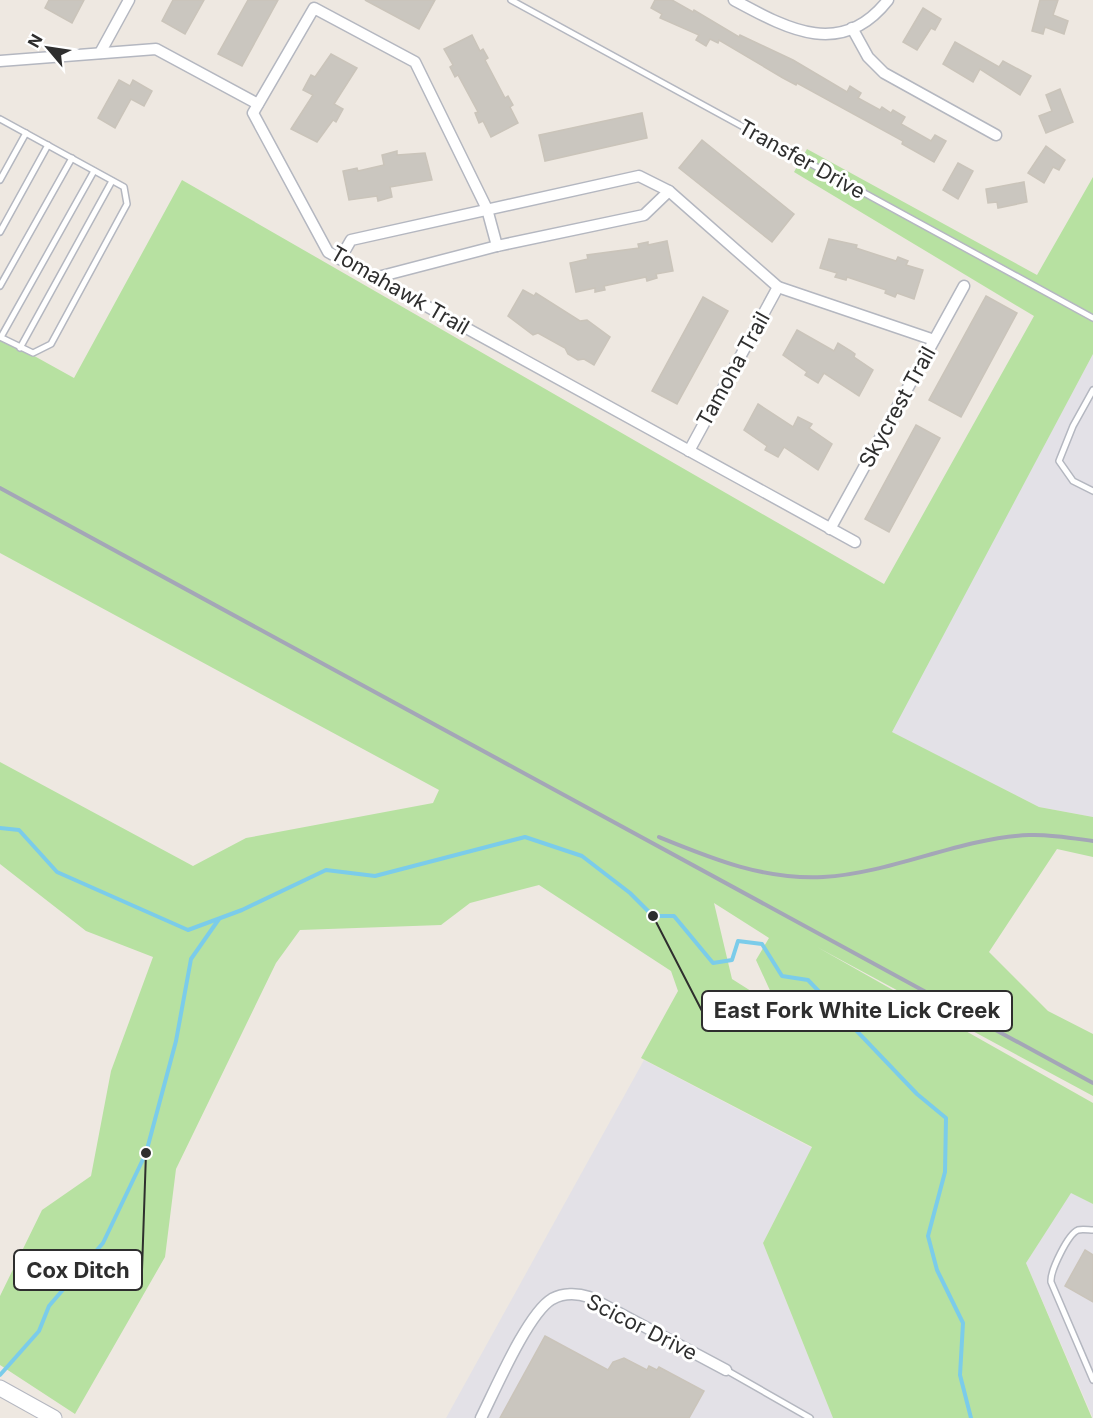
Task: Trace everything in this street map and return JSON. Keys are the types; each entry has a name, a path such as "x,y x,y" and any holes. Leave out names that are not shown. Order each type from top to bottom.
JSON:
{"main road":[{"path":"0,1388 54,1418"}],"street":[{"path":"100,53 129,0"},
{"path":"734,0 779,25 801,33 830,34 852,28 867,20 888,0"},
{"path":"0,61 156,49 258,104 314,8 415,62 487,209 497,246"},
{"path":"852,28 868,57 884,73 996,135"},
{"name":"Tomahawk Trail","path":"258,104 253,113 328,252 855,542"},
{"path":"340,259 351,240 639,176 669,191 778,287 934,340"},
{"path":"374,278 497,246 644,215 669,191"},
{"name":"Skycrest Trail","path":"830,529 964,285"},
{"name":"Tamoha Trail","path":"689,451 778,287"},
{"name":"Scicor Drive","path":"480,1418 535,1316 552,1299 565,1295 589,1297 726,1370"}],"lane":[{"name":"Transfer Drive","path":"511,0 1093,318"},
{"path":"0,127 2,120 124,187 127,204 51,344 33,353 0,337 94,171"},
{"path":"0,180 26,133"},
{"path":"0,232 48,145"},
{"path":"0,286 72,158"},
{"path":"20,348 112,181"},
{"path":"1093,390 1072,426 1059,461 1073,481 1093,491"},
{"path":"1093,1230 1079,1230 1071,1235 1051,1274 1093,1380"},
{"path":"726,1370 810,1418"}],"shaded area":[{"path":"1093,354 1093,817 1039,807 891,732"},
{"path":"644,1060 812,1148 763,1243 833,1418 446,1418"},
{"path":"1071,1192 1093,1204 1093,1418 1026,1263"}],"green space":[{"path":"807,149 1037,275 1093,177 1093,354 892,732 1039,807 1093,817 1093,857 1057,849 989,952 1048,1011 1093,1034 1093,1096 817,947 1093,1103 1093,1204 1071,1193 1026,1263 1092,1418 833,1418 763,1243 812,1147 641,1058 678,991 671,971 539,885 470,903 441,925 300,930 276,963 176,1169 165,1257 75,1414 0,1365 0,1296 42,1210 91,1176 111,1071 153,957 86,931 0,864 0,762 193,866 246,838 433,803 439,790 0,553 0,337 74,378 182,180 884,584 1034,316 794,172","holes":["714,903 769,938 756,960 778,1008 732,979"]}],"building":[{"path":"49,0 84,0 72,23 45,8"},
{"path":"173,0 204,0 185,34 162,21"},
{"path":"248,0 278,0 242,66 218,54"},
{"path":"365,0 435,0 419,29"},
{"path":"655,0 672,0 693,12 694,10 739,37 740,35 793,60 847,92 850,86 861,93 858,98 880,110 882,107 891,113 893,110 905,117 901,124 931,141 935,135 946,141 934,162 902,144 903,141 797,83 796,85 783,78 719,40 718,43 710,39 706,46 696,40 699,35 660,18 662,14 651,8"},
{"path":"1040,0 1058,0 1053,15 1068,21 1064,34 1045,27 1043,34 1032,31"},
{"path":"923,8 941,19 935,30 931,28 917,50 903,42"},
{"path":"472,35 480,51 483,49 488,58 485,60 505,98 508,96 513,105 510,107 518,123 491,137 483,121 479,123 475,113 478,112 458,75 455,77 450,67 453,65 444,49"},
{"path":"955,42 999,67 1003,61 1031,76 1020,95 980,69 973,82 943,64"},
{"path":"331,54 357,68 334,104 343,109 336,122 333,120 317,142 291,129 313,95 303,90 311,75 315,77"},
{"path":"119,80 130,86 133,80 152,91 144,106 131,99 115,128 98,118"},
{"path":"1060,89 1073,122 1046,133 1039,116 1052,111 1046,95"},
{"path":"642,113 647,138 545,161 539,135"},
{"path":"702,140 794,214 772,242 679,168"},
{"path":"1046,146 1065,160 1059,170 1053,167 1044,183 1028,173"},
{"path":"397,151 397,155 425,153 432,180 390,187 392,197 378,201 377,196 349,200 343,171 357,168 358,171 384,165 382,155"},
{"path":"958,163 973,171 958,199 943,190"},
{"path":"1024,182 1027,202 998,208 997,202 988,203 986,189"},
{"path":"829,239 857,245 856,248 896,261 898,257 908,261 906,265 923,270 914,299 897,293 895,297 885,293 886,290 847,277 846,280 835,277 837,273 820,268"},
{"path":"667,241 673,271 656,274 657,278 647,281 646,277 604,286 605,290 595,292 595,288 576,292 570,263 588,259 587,255 639,248 638,244 648,242 648,245"},
{"path":"523,290 534,296 536,293 580,321 587,320 610,337 594,365 584,359 578,360 568,354 565,348 538,333 533,335 508,316"},
{"path":"986,296 1017,313 961,417 929,400"},
{"path":"703,297 728,311 677,404 652,391"},
{"path":"797,330 834,351 838,343 873,370 859,396 824,373 818,383 805,375 807,372 783,355"},
{"path":"758,404 793,427 798,417 812,424 809,428 832,444 818,470 784,447 778,457 765,450 767,446 744,430"},
{"path":"916,425 940,438 889,532 865,519"},
{"path":"1085,1250 1093,1255 1093,1302 1065,1286"},
{"path":"545,1336 608,1370 613,1362 624,1358 647,1370 649,1366 657,1370 659,1367 704,1391 689,1418 500,1418"}],"waterway":[{"path":"0,828 19,830 57,872 188,930 242,910 326,870 375,876 525,837 582,856 630,893 653,916 674,916 713,963 732,960 738,941 762,944 782,976 808,980 917,1094 946,1118 945,1172 928,1236 937,1270 963,1323 960,1375 971,1418"},
{"path":"0,1375 39,1331 49,1306 103,1243 146,1153 176,1041 191,959 219,919"}],"railway":[{"path":"0,488 1093,1083"},
{"path":"659,837 739,866 801,877 823,877 875,869 977,842 1003,838 1045,835 1093,841"}],"place":[{"name":"East Fork White Lick Creek","path":"653,916"},
{"name":"Cox Ditch","path":"146,1153"}]}
